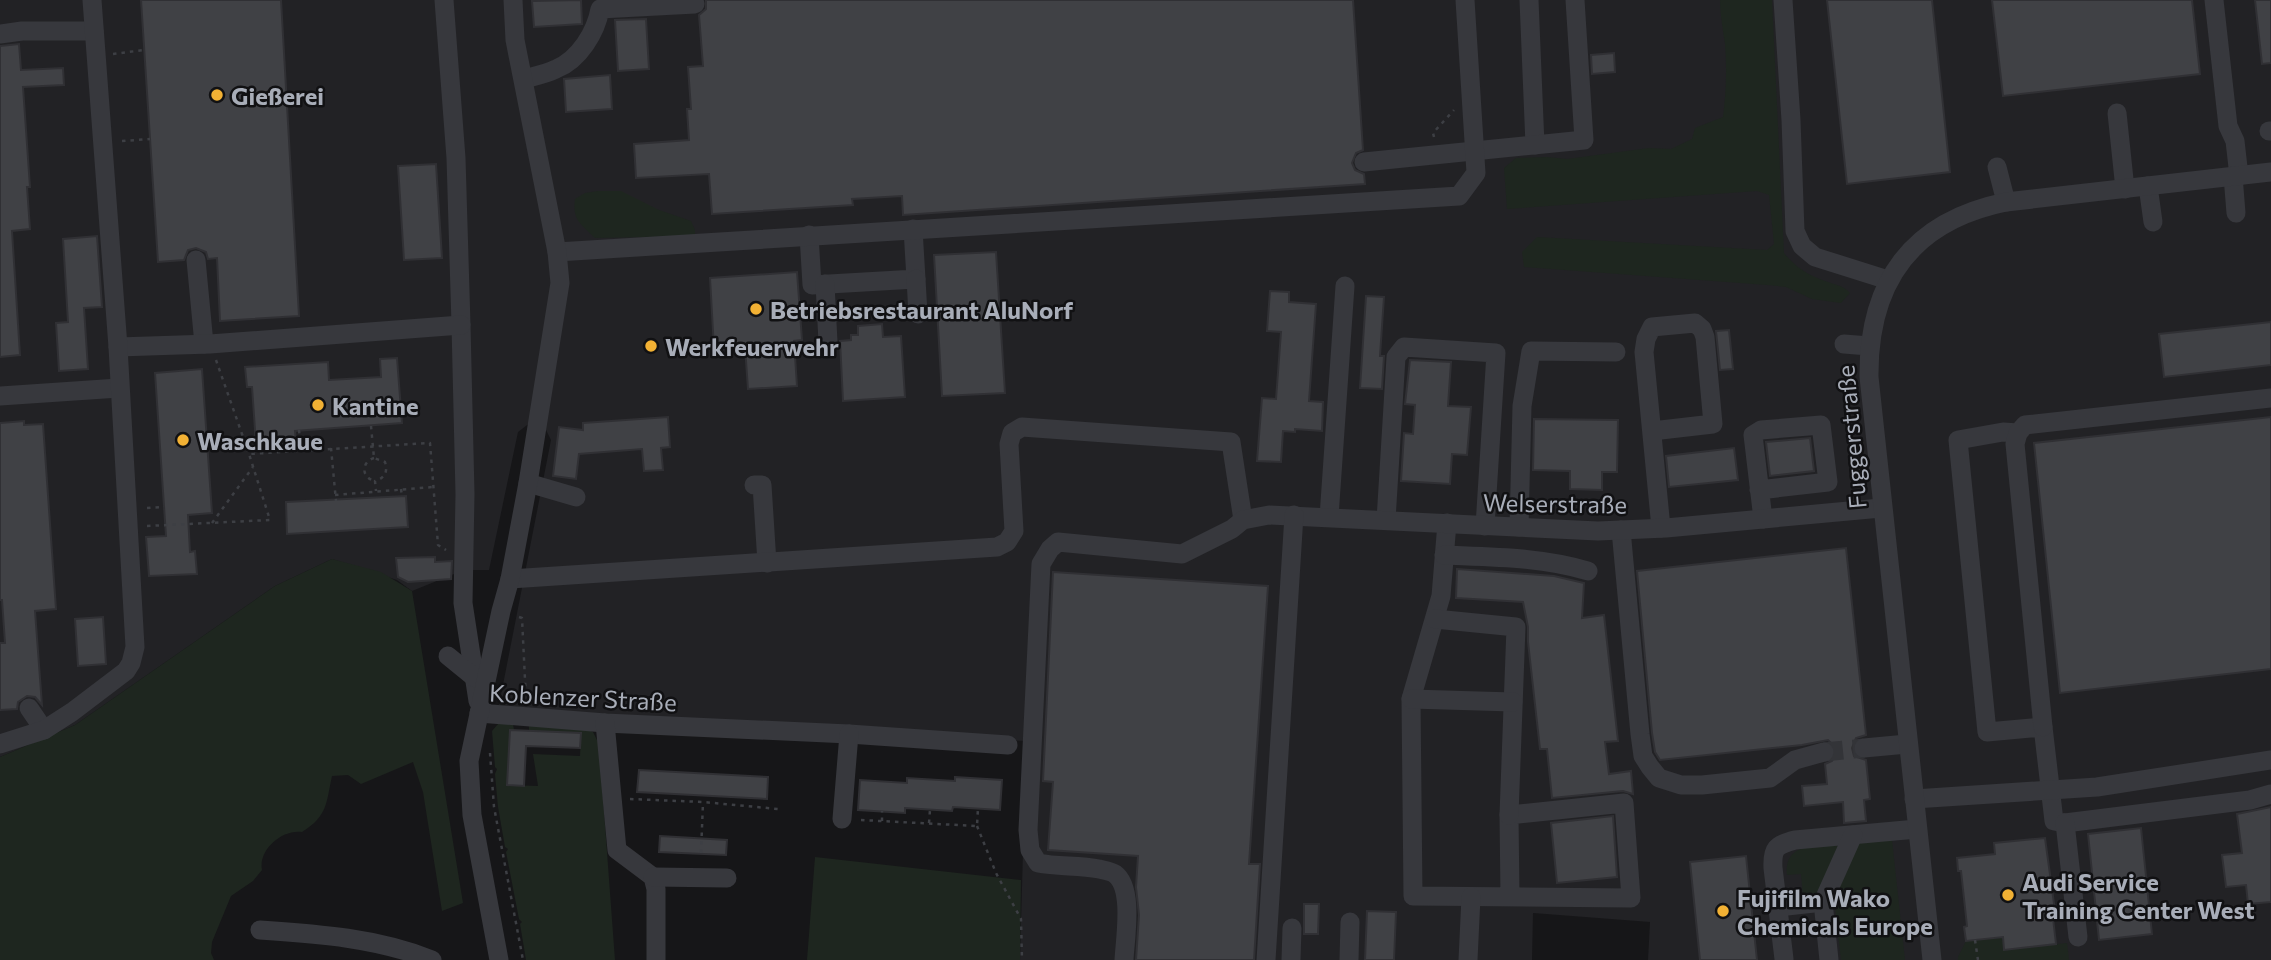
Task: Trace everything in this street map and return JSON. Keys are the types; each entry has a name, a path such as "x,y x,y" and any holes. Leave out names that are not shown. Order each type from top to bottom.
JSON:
{"street":[{"path":"0,744 44,730 106,687 126,671 135,647 118,347 92,0"},
{"path":"444,0 456,159 465,494 456,601 475,678 479,713"},
{"path":"479,713 510,579 560,284 557,252 515,40 513,0"},
{"path":"557,252 1459,195 1476,173 1465,0"},
{"path":"1529,0 1535,145"},
{"path":"1364,162 1584,140 1575,0"},
{"path":"1783,0 1795,230 1798,239 1815,257 1888,280"},
{"path":"2214,0 2228,126 2235,141 2236,213"},
{"path":"524,79 559,69 572,60 582,49 598,21 600,4 695,4"},
{"path":"0,34 94,31"},
{"path":"2118,113 2125,189"},
{"path":"1997,167 2006,202"},
{"name":"Fuggerstraße","path":"1932,960 1868,377 1869,346 1874,318 1888,280 1906,255 1937,228 1972,210 2006,202 2271,172"},
{"path":"2148,186 2153,222"},
{"path":"913,229 918,314"},
{"path":"809,235 812,285 916,278"},
{"path":"196,260 207,344"},
{"path":"825,285 828,342"},
{"path":"1329,517 1345,286"},
{"path":"1652,431 1713,424 1705,337 1702,329 1695,323 1652,327 1646,339 1644,352 1661,528"},
{"path":"118,347 207,344 461,325"},
{"path":"1844,344 1869,346"},
{"path":"1386,520 1396,357 1404,347 1496,353 1485,526"},
{"path":"1519,527 1522,406 1531,351 1616,352"},
{"path":"0,396 119,388"},
{"path":"2271,398 2025,425 2018,433 2015,444 2054,821 2065,822 2250,800 2271,794"},
{"path":"1759,490 1828,482 1821,425 1761,430 1753,435 1759,490 1763,519"},
{"path":"510,579 767,563 807,555 974,544 997,548 1007,542 1014,531 1009,444 1012,433 1022,427 1102,428 1232,438 1237,525"},
{"path":"2018,433 2003,432 1958,440 1987,732 2043,727"},
{"path":"528,483 576,497"},
{"path":"754,485 762,485 767,563"},
{"name":"Welserstraße","path":"1124,960 1127,910 1125,892 1114,873 1038,863 1030,850 1028,830 1041,564 1058,542 1182,554 1237,525 1269,515 1294,514 1598,531 1661,528 1881,508"},
{"path":"1266,960 1294,514"},
{"path":"1447,523 1441,596 1410,699 1413,896 1631,898 1624,803 1509,815"},
{"path":"1620,530 1643,756 1659,778 1681,785 1770,778 1795,760 1824,752"},
{"path":"1444,555 1509,557 1574,567 1588,572"},
{"path":"1434,619 1516,627 1509,815 1510,897"},
{"path":"448,656 475,678"},
{"path":"1410,699 1513,702"},
{"path":"29,708 44,730"},
{"name":"Koblenzer Straße","path":"499,960 469,792 469,761 479,713 605,723 849,734 1008,745"},
{"path":"605,723 617,850 653,877 727,878"},
{"path":"842,819 849,734"},
{"path":"0,738 21,736"},
{"path":"1864,748 1907,744"},
{"path":"1913,799 2097,787 2271,760"},
{"path":"2065,822 2078,937"},
{"path":"1784,958 1773,868 1775,849 1782,843 1796,840 1917,829"},
{"path":"1829,960 1823,902 1853,835"},
{"path":"653,877 656,889 656,960"},
{"path":"1468,960 1471,897"},
{"path":"1778,907 1823,902"},
{"path":"1349,960 1350,922"},
{"path":"1291,960 1292,928"},
{"path":"260,930 326,934 371,942 432,960"}],"path":[{"path":"97,56 144,50"},
{"path":"1435,155 1433,133 1452,110 1472,109"},
{"path":"103,142 150,139"},
{"path":"128,529 270,520 249,454 207,344"},
{"path":"371,426 374,457"},
{"path":"299,430 301,450"},
{"path":"249,454 430,443 438,545 452,553"},
{"path":"331,448 336,501"},
{"path":"374,457 385,462 387,468 382,479 375,481 367,478 364,472 364,465 374,457"},
{"path":"212,523 253,467"},
{"path":"375,481 376,491"},
{"path":"335,495 433,487"},
{"path":"401,489 402,496"},
{"path":"501,611 522,618 526,717"},
{"path":"490,742 494,807 523,960"},
{"path":"612,799 703,802 778,809"},
{"path":"701,853 703,802"},
{"path":"978,808 977,826 996,873 1021,919 1021,960"},
{"path":"929,823 930,810"},
{"path":"882,811 882,821"},
{"path":"842,819 977,826"},
{"path":"1975,940 1978,960"}],"shaded area":[{"path":"0,0 2271,0 2271,960 1648,960 1650,922 1533,913 1532,960 1020,960 1026,741 596,715 499,705 551,440 539,416 518,432 489,570 464,570 412,591 397,580 332,559 275,586 75,725 0,757"},
{"path":"1720,0 1772,0 1784,253 1807,273 1850,293 1841,303 1812,299 1786,287 1524,267 1522,252 1537,237 1767,250 1774,244 1769,195 1757,191 1507,209 1504,168 1516,158 1567,159 1649,148 1671,149 1692,139 1695,128 1723,117 1726,62"},
{"path":"621,191 659,210 691,221 695,236 595,238 576,217 574,206 575,199 585,193"},
{"path":"332,559 381,572 412,591 463,903 442,911 423,792 413,762 361,784 348,775 332,776 327,801 317,820 302,832 287,834 273,842 264,855 262,870 253,881 231,896 212,942 211,953 214,960 0,960 0,757 75,725 275,586"},
{"path":"498,724 513,724 514,730 510,731 507,785 538,786 533,754 580,756 581,733 529,731 529,725 582,727 593,732 599,744 615,960 526,960 520,924 522,922 519,919 498,807 492,731"},
{"path":"1892,840 1905,960 1841,960 1834,897 1858,843"},
{"path":"1841,845 1818,896 1803,898 1801,874 1787,875 1787,864 1791,856 1796,851 1813,846"},
{"path":"815,857 1021,880 1020,960 807,960"},
{"path":"2002,932 2004,950 2067,943 2069,960 1958,960 1966,941 1998,938"}],"building":[{"name":"Gießerei","path":"141,0 281,0 299,316 220,321 217,258 208,259 206,252 196,248 188,250 184,260 158,262"},
{"path":"581,0 582,24 534,27 532,1"},
{"path":"706,0 1353,0 1363,150 1356,153 1352,163 1355,170 1364,174 1365,184 903,215 902,196 852,199 853,205 712,214 709,174 636,178 634,144 689,140 687,109 691,109 688,67 703,66 699,15 706,9"},
{"path":"1827,0 1932,0 1950,172 1847,184"},
{"path":"1992,0 2192,0 2200,74 2003,96"},
{"path":"2255,0 2271,0 2271,63 2262,64"},
{"path":"646,19 649,69 618,71 615,20"},
{"path":"19,44 21,70 63,68 64,85 23,87 30,229 12,231 20,355 0,357 0,46"},
{"path":"1614,53 1615,72 1592,74 1591,55"},
{"path":"610,75 612,109 566,112 564,79"},
{"path":"436,164 442,258 404,260 398,166"},
{"path":"97,236 102,307 84,308 88,369 59,371 56,323 68,322 63,239"},
{"path":"996,252 1005,393 942,396 934,255"},
{"name":"Betriebsrestaurant AluNorf","path":"797,272 802,340 794,341 797,386 748,389 745,347 714,349 710,278"},
{"path":"1270,291 1289,292 1289,302 1316,304 1309,401 1323,402 1322,431 1283,431 1281,462 1257,461 1262,398 1276,399 1281,332 1267,331"},
{"path":"1366,296 1384,297 1380,356 1384,356 1382,389 1360,388"},
{"path":"2271,322 2271,365 2164,377 2159,334"},
{"path":"882,324 883,337 901,336 905,397 843,401 840,341 851,340 851,335 858,335 858,326"},
{"path":"1729,330 1733,369 1720,370 1716,331"},
{"name":"Kantine","path":"397,358 402,423 295,431 296,442 256,444 252,387 247,387 245,367 328,362 329,380 381,377 380,359"},
{"path":"1410,360 1451,362 1448,406 1471,407 1467,455 1452,454 1450,484 1401,481 1404,433 1413,434 1415,405 1405,404"},
{"name":"Waschkaue","path":"202,369 212,513 188,515 190,552 195,551 197,574 149,576 146,537 166,536 155,373"},
{"path":"668,417 670,447 661,448 663,470 644,471 642,449 579,454 576,479 553,476 559,427 583,430 583,423"},
{"path":"2271,417 2271,669 2060,693 2034,443"},
{"path":"1534,419 1618,420 1617,472 1602,472 1602,490 1570,489 1570,471 1533,470"},
{"path":"24,421 24,425 43,424 56,609 35,611 42,705 35,697 27,696 18,702 17,709 0,710 0,643 5,643 0,600 0,423"},
{"path":"1810,438 1814,471 1770,476 1766,442"},
{"path":"1734,448 1738,480 1669,487 1666,456"},
{"path":"406,496 408,527 287,534 286,502"},
{"path":"1846,548 1866,735 1856,738 1852,748 1854,756 1866,760 1870,799 1864,800 1866,821 1844,823 1843,802 1804,806 1802,786 1827,784 1825,764 1832,761 1836,754 1836,748 1828,740 1660,760 1655,752 1652,733 1637,571"},
{"path":"435,557 435,562 452,561 451,579 408,582 398,577 396,558"},
{"path":"1457,569 1554,576 1584,583 1582,618 1604,615 1618,741 1605,742 1609,774 1631,771 1633,794 1623,791 1552,798 1547,749 1540,749 1523,602 1456,598"},
{"path":"1053,572 1268,586 1249,864 1260,864 1254,960 1136,960 1139,915 1136,887 1138,856 1048,850 1053,782 1043,781"},
{"path":"103,617 106,664 78,666 75,619"},
{"path":"510,730 581,733 580,748 526,746 524,786 507,785"},
{"path":"639,770 768,777 767,799 637,792"},
{"path":"955,777 1002,780 1000,810 905,808 905,813 858,810 860,780 907,783 907,778 955,781"},
{"path":"2271,807 2271,902 2248,904 2246,885 2226,887 2222,855 2242,853 2237,814"},
{"path":"1613,816 1617,877 1557,883 1551,823"},
{"path":"2141,828 2152,934 2099,940 2088,834"},
{"path":"660,836 727,840 726,855 659,852"},
{"name":"Audi Service Training Center West","path":"2045,838 2056,918 2053,918 2056,944 2004,950 2003,937 1966,941 1964,927 1967,926 1957,858 1995,854 1994,843"},
{"name":"Fujifilm Wako Chemicals Europe","path":"1746,856 1757,960 1700,960 1690,862"},
{"path":"1304,904 1319,904 1318,934 1304,934"},
{"path":"1367,911 1396,912 1394,960 1365,960"}],"tunnel":[{"path":"1824,752 1864,748"}],"place":[{"name":"Gießerei","path":"217,95"},
{"name":"Betriebsrestaurant AluNorf","path":"756,309"},
{"name":"Werkfeuerwehr","path":"651,346"},
{"name":"Kantine","path":"318,405"},
{"name":"Waschkaue","path":"183,440"},
{"name":"Audi Service Training Center West","path":"2008,895"},
{"name":"Fujifilm Wako Chemicals Europe","path":"1723,911"}]}
